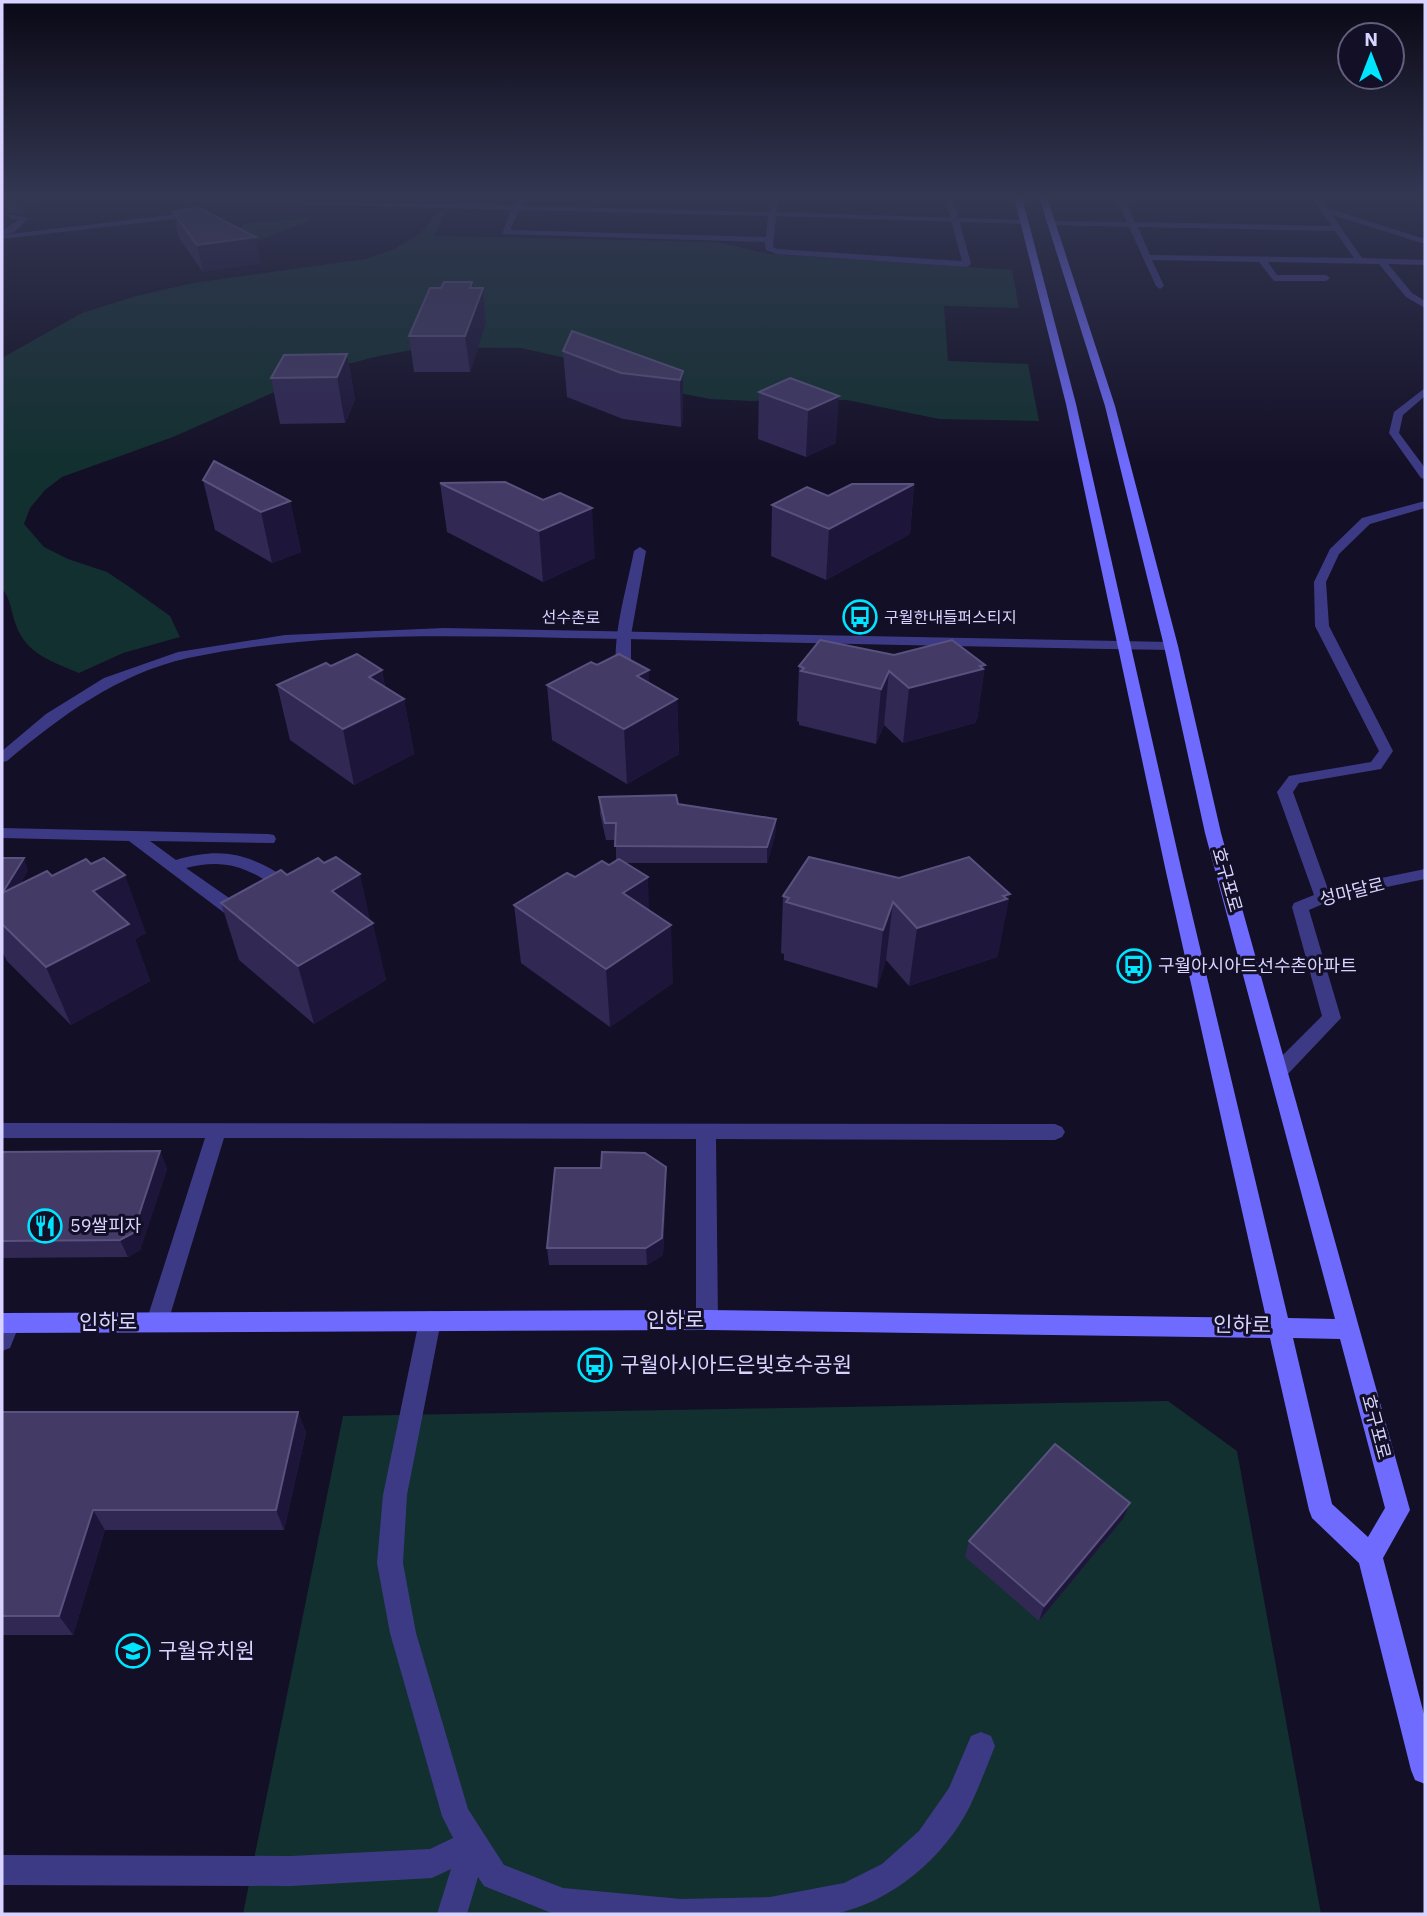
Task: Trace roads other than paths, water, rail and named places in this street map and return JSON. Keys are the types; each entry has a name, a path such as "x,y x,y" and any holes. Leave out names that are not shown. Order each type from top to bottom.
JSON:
{"main road":[{"path":"1041,286 1071,404 1321,1510 1370,1556 1425,1769"},
{"name":"호구포로","path":"1071,286 1110,406 1171,646 1213,833 1398,1510 1370,1556"},
{"name":"인하로","path":"4,1329 157,1322 707,1320 1349,1329"}],"street":[{"path":"1402,286 1425,306"},
{"path":"1425,391 1398,414 1394,433 1425,476"},
{"path":"1324,897 1285,792 1294,779 1376,766 1385,751 1322,626 1320,582 1334,552 1366,522 1425,504"},
{"path":"631,688 621,669 640,551"},
{"name":"선수촌로","path":"2,758 51,718 109,681 183,656 285,639 444,632 1171,646"},
{"path":"2,833 268,839"},
{"path":"133,836 174,867 237,914 279,889 280,882 247,862 198,859 182,862 174,867"},
{"name":"성마달로","path":"1279,1071 1332,1018 1300,907 1335,892 1425,874"},
{"path":"2,1130 1055,1132"},
{"path":"157,1322 217,1130"},
{"path":"706,1131 707,1320"},
{"path":"430,1321 395,1495 390,1563 404,1633 424,1710 456,1816 494,1876 557,1909 681,1914 770,1912 847,1897 891,1874 929,1841 959,1798 981,1746"},
{"path":"2,1870 291,1871 336,1867 388,1867 432,1863 473,1843"},
{"path":"452,1914 473,1843"}],"place":[{"name":"구월한내들퍼스티지","path":"860,617"},
{"name":"구월아시아드선수촌아파트","path":"1134,966"},
{"name":"59쌀피자","path":"45,1226"},
{"name":"구월아시아드은빛호수공원","path":"595,1365"},
{"name":"구월유치원","path":"133,1651"}]}
